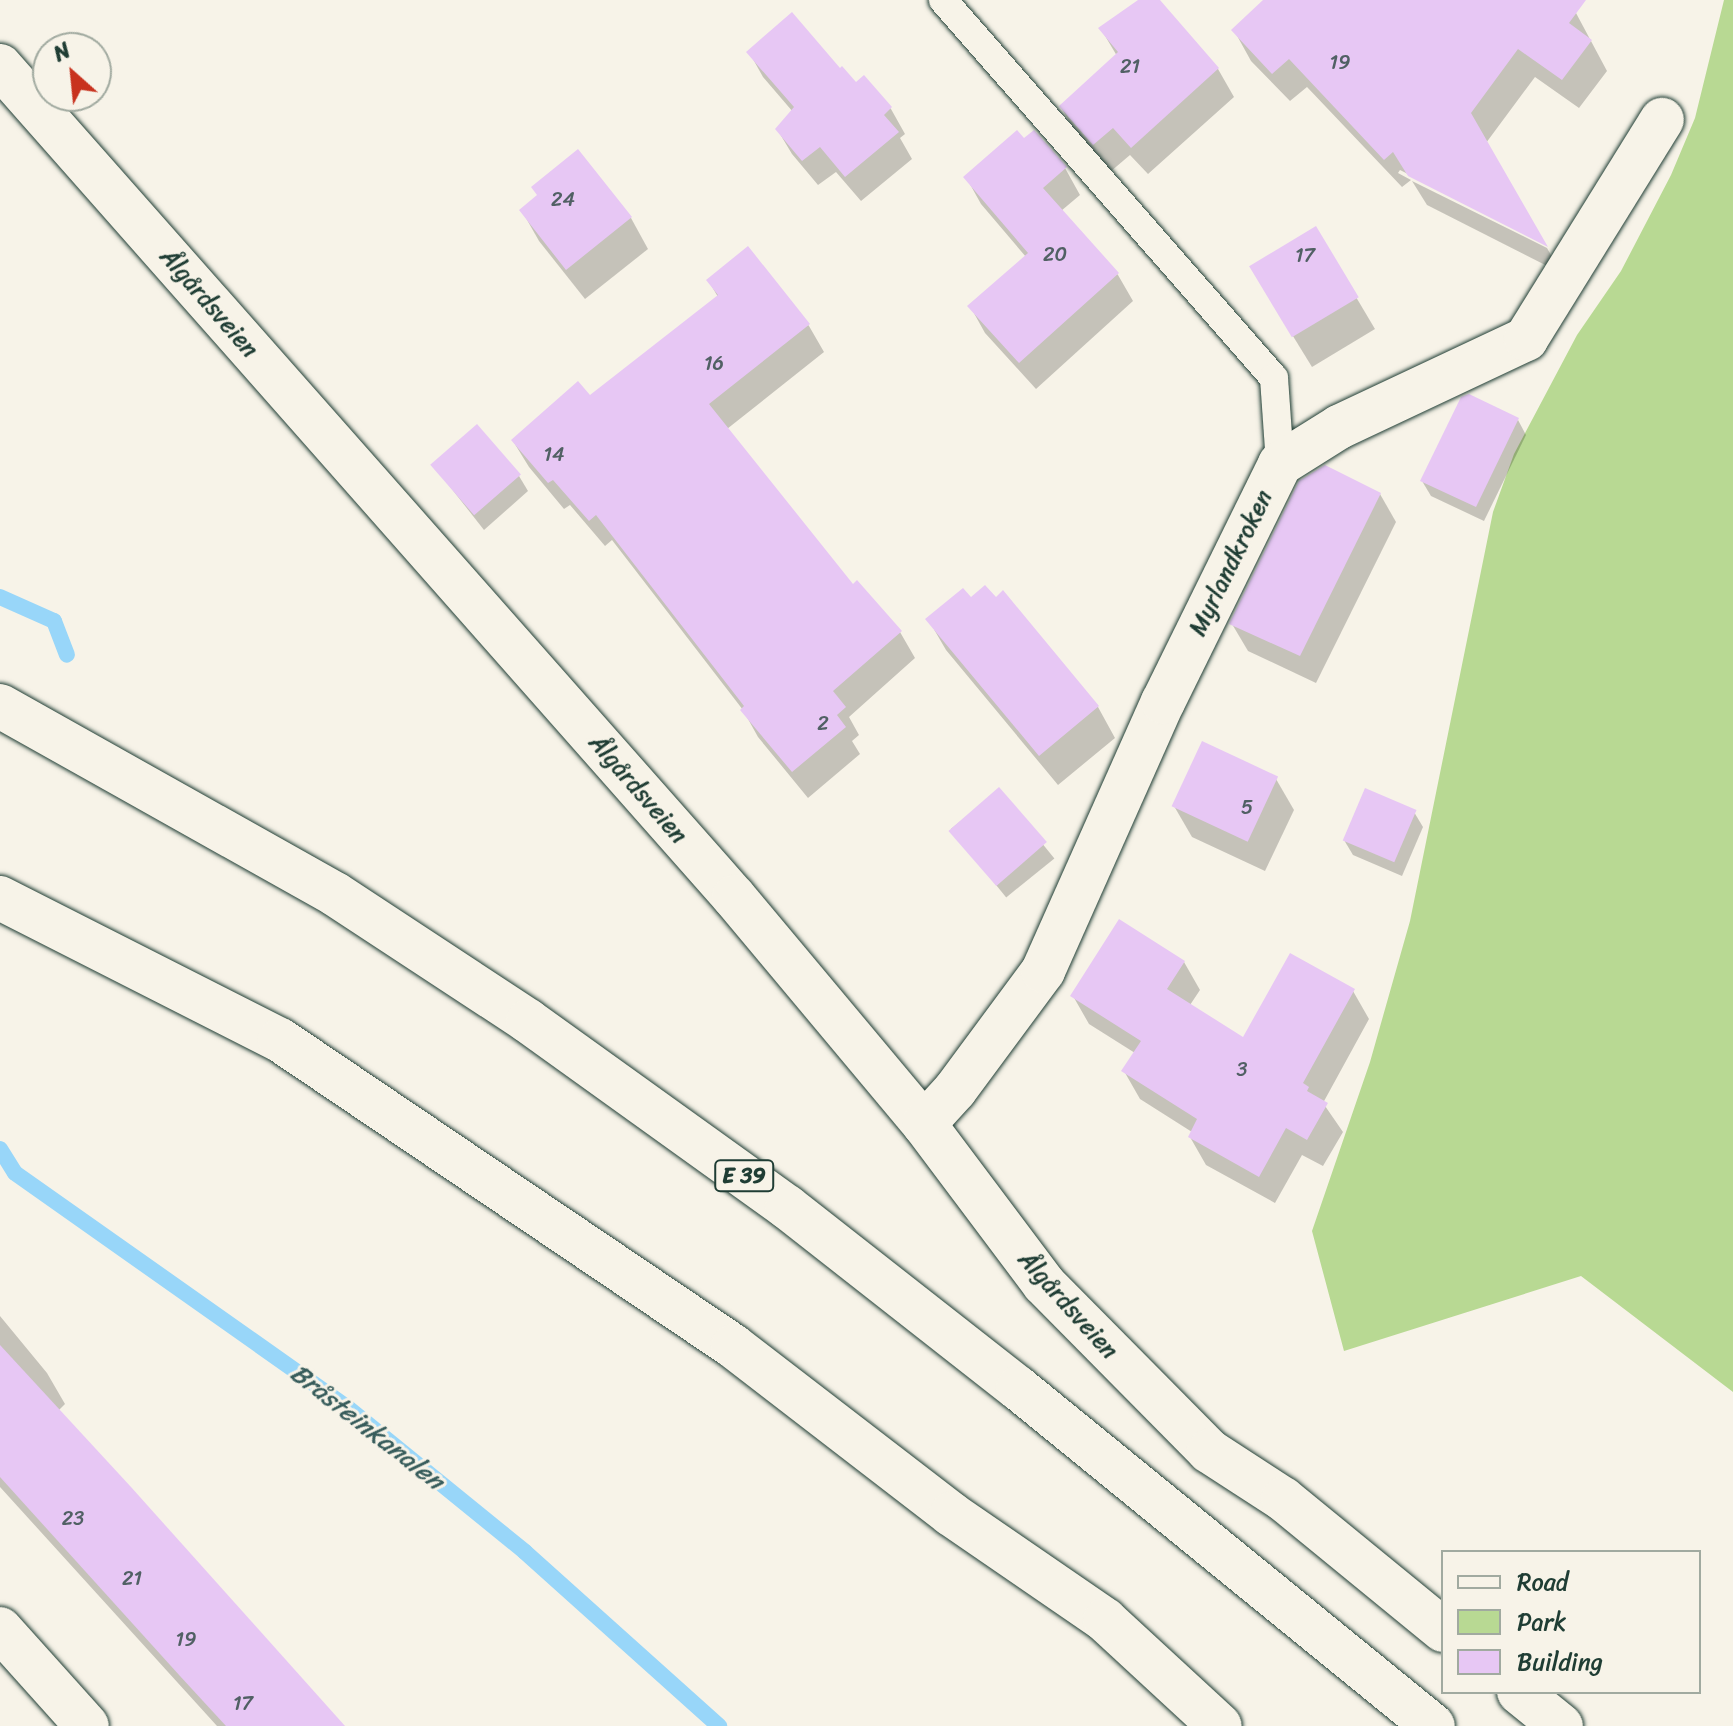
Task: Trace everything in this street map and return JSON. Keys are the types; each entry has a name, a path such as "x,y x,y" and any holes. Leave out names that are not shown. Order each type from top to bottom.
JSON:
{"main road":[{"name":"Ålgårdsveien","path":"0,66 734,897 924,1124 1044,1284 1209,1451 1283,1499 1441,1628"},
{"name":"Myrlandkroken","path":"924,1124 955,1090 1043,971 1163,702 1280,464 1339,427 1526,339 1662,120"},
{"name":"E 39","path":"0,706 335,894 528,1021 787,1207 1018,1388 1433,1726"},
{"path":"0,898 280,1040 708,1329 951,1514 1105,1620 1220,1726"},
{"path":"0,1629 87,1726"},
{"path":"1521,1694 1561,1726"}],"lane":[{"path":"943,0 1274,378 1280,464"}],"green space":[{"path":"1724,0 1733,0 1733,1392 1581,1276 1344,1351 1312,1231 1370,1062 1410,921 1493,512 1514,454 1577,335 1621,271 1671,175 1695,118"}],"building":[{"path":"1138,0 1160,0 1219,68 1131,148 1113,128 1093,145 1059,106 1118,52 1098,28"},
{"path":"1263,0 1586,0 1569,23 1592,40 1562,80 1518,49 1471,113 1548,247 1408,176 1393,152 1384,160 1289,59 1272,74 1231,30"},
{"path":"792,12 840,68 842,66 856,82 864,75 892,107 884,115 899,132 845,177 820,147 802,161 775,129 794,107 746,52"},
{"path":"1017,130 1024,138 1034,130 1067,167 1043,188 1119,273 1019,363 967,306 1028,253 963,177"},
{"path":"578,149 632,217 566,270 519,210 537,195 531,187"},
{"path":"1316,226 1359,297 1292,337 1249,266"},
{"path":"748,246 810,324 709,404 853,584 857,580 902,631 833,691 846,707 837,715 846,727 792,772 740,710 744,706 596,515 589,521 553,480 548,483 511,440 578,381 590,395 718,295 706,280"},
{"path":"1469,394 1519,418 1476,507 1420,481 1461,397"},
{"path":"477,424 521,475 474,515 430,465"},
{"path":"1325,465 1381,493 1300,656 1229,624 1299,481"},
{"path":"985,585 996,597 1003,590 1099,706 1039,756 925,619 963,588 971,597"},
{"path":"1202,741 1278,776 1248,842 1172,806"},
{"path":"999,787 1047,842 996,886 948,831"},
{"path":"1365,788 1417,810 1394,862 1343,840"},
{"path":"1119,919 1185,961 1167,989 1243,1037 1290,953 1355,989 1303,1083 1309,1087 1307,1091 1328,1103 1307,1140 1286,1128 1259,1177 1188,1137 1197,1119 1121,1071 1141,1041 1070,996"},
{"path":"0,1345 345,1726 226,1726 180,1676 0,1477"}],"waterway":[{"path":"0,597 54,621 67,655"},
{"name":"Bråsteinkanalen","path":"0,1149 15,1173 348,1408 525,1552 719,1726"}]}
